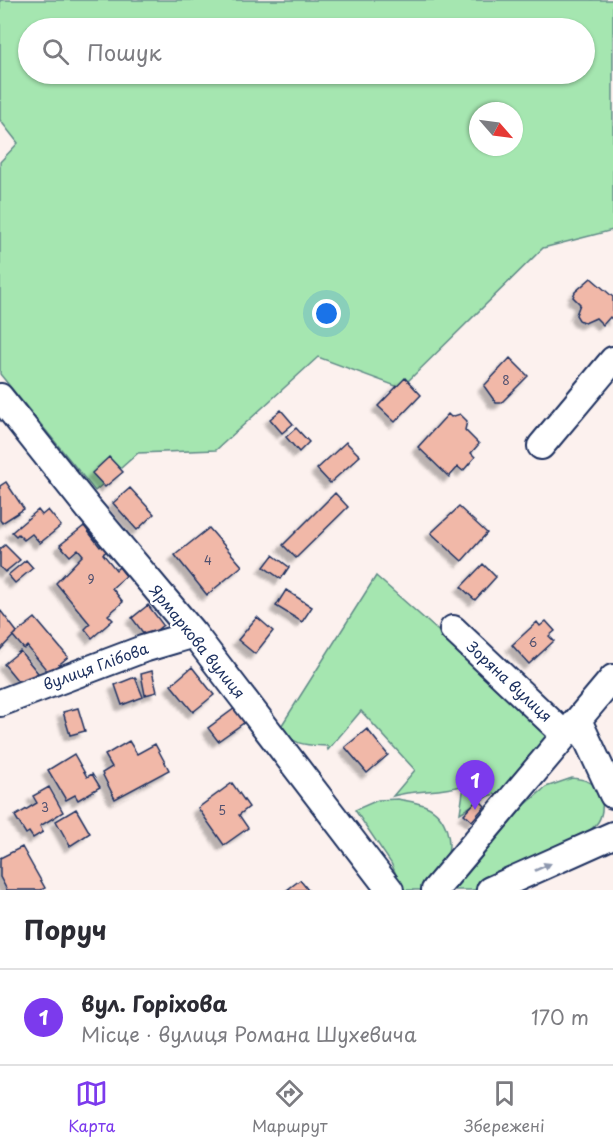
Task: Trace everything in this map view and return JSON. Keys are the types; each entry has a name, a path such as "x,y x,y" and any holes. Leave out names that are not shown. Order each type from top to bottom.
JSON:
{"street":[{"path":"541,446 613,360"},
{"name":"Ярмаркова вулиця","path":"0,397 88,509 194,634 390,890"},
{"name":"Зоряна вулиця","path":"453,629 572,728"},
{"name":"вулиця Глібова","path":"0,704 143,649 194,634"},
{"path":"435,890 613,678"},
{"path":"572,728 613,795"},
{"path":"490,890 613,835"}],"green space":[{"path":"0,0 613,0 613,230 543,248 401,388 318,357 216,450 138,453 95,491 0,374 0,162 18,143 0,120"},
{"path":"376,576 555,734 543,747 529,756 510,790 488,796 460,813 464,785 393,796 415,770 361,711 328,750 327,746 306,745 295,741 280,728"},
{"path":"572,778 597,787 601,795 601,816 590,830 559,851 500,880 473,890 454,890 525,805 546,787"},
{"path":"398,799 433,810 447,830 448,855 438,874 425,890 403,890 391,863 355,810 378,800"}],"building":[{"path":"591,278 613,297 613,320 610,317 603,325 596,318 585,323 576,315 580,304 573,297 575,292"},
{"path":"510,358 528,376 501,403 496,403 484,386"},
{"path":"405,378 421,395 395,422 378,406"},
{"path":"281,410 293,424 282,433 270,419"},
{"path":"448,414 451,417 460,414 467,421 465,430 479,444 471,453 475,457 463,471 458,467 449,477 418,447"},
{"path":"296,428 309,442 299,452 286,437"},
{"path":"346,442 360,456 330,483 317,469"},
{"path":"109,457 123,472 105,487 92,473"},
{"path":"6,482 24,509 2,523 0,520 0,486"},
{"path":"130,488 154,514 137,530 113,503"},
{"path":"335,493 348,507 296,558 283,545"},
{"path":"459,507 487,533 462,561 431,533"},
{"path":"38,510 42,515 48,510 61,526 40,543 32,534 24,540 12,532"},
{"path":"84,526 100,547 106,542 111,548 103,554 116,570 119,567 126,576 112,588 123,602 108,615 113,620 92,638 85,629 90,624 56,583 83,555 78,549 70,556 60,545"},
{"path":"209,528 242,566 207,595 175,555"},
{"path":"5,545 20,560 5,572 0,567 0,549"},
{"path":"273,555 289,567 281,579 264,567"},
{"path":"26,560 33,568 15,583 8,575"},
{"path":"483,564 496,577 475,600 461,587"},
{"path":"286,590 312,607 302,622 276,606"},
{"path":"148,605 163,625 147,638 132,618"},
{"path":"0,610 17,632 0,650"},
{"path":"257,617 273,631 255,654 238,640"},
{"path":"35,618 68,657 49,673 27,646 24,649 13,636"},
{"path":"546,621 555,631 549,636 554,641 529,664 512,645 537,622 540,626"},
{"path":"20,651 38,673 22,686 4,664"},
{"path":"192,667 214,695 193,712 171,685"},
{"path":"152,671 157,692 145,695 141,674"},
{"path":"135,677 143,697 122,705 115,685"},
{"path":"78,708 85,731 70,735 63,712"},
{"path":"235,708 245,722 218,741 208,728"},
{"path":"367,729 388,755 367,773 345,747"},
{"path":"129,741 137,754 155,744 169,770 115,799 102,773 112,767 105,755"},
{"path":"74,754 87,777 92,774 100,787 78,800 75,795 66,800 48,770"},
{"path":"232,783 249,807 239,815 248,828 224,845 198,808"},
{"path":"49,787 63,812 40,826 43,832 33,838 29,832 26,834 15,816 37,803 33,796"},
{"path":"478,799 485,806 472,821 464,814"},
{"path":"76,809 90,833 70,846 56,821"},
{"path":"22,847 45,888 41,890 7,890 0,877 0,858"},
{"path":"300,880 308,890 287,890"}],"place":[{"name":"вул. Горіхова","path":"475,810"}]}
